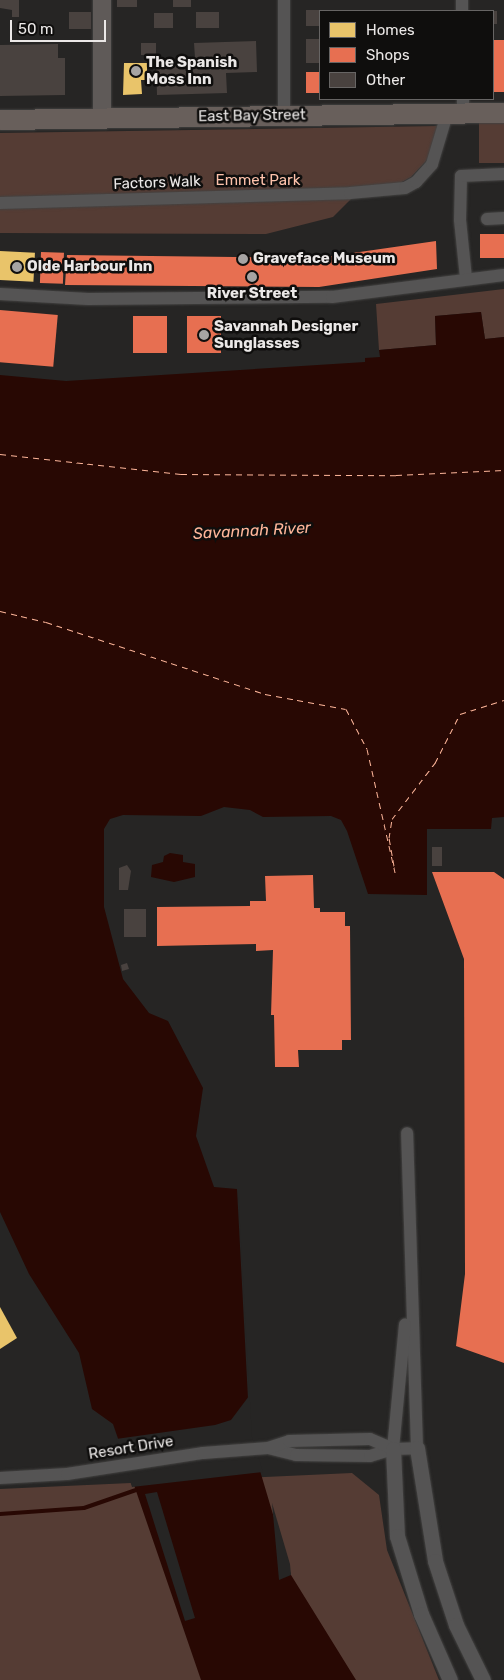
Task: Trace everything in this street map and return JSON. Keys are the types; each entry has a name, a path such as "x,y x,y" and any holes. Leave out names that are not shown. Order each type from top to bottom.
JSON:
{"main road":[{"path":"102,0 102,118"},
{"name":"East Bay Street","path":"0,120 284,116 458,109 504,113"}],"street":[{"path":"284,0 284,116"},
{"name":"Factors Walk","path":"0,203 350,194 405,188 416,182 432,164 458,109"},
{"path":"466,278 460,220 461,176 504,174"},
{"path":"487,219 504,218"},
{"path":"0,294 88,299 332,297 466,278 504,276"},
{"path":"408,1133 410,1280 417,1448 435,1561 456,1626 483,1680"},
{"path":"410,1280 393,1449 397,1536 421,1614 450,1680"},
{"name":"Resort Drive","path":"0,1478 68,1474 203,1453 268,1448 289,1441 370,1438 393,1449"},
{"name":"Resort Drive","path":"268,1448 296,1455 370,1456 393,1449 417,1448"}],"green space":[{"path":"479,123 504,123 504,163 479,163"},
{"name":"Emmet Park","path":"438,126 428,159 411,177 400,183 364,186 333,217 266,234 0,233 0,133"},
{"path":"504,289 504,337 485,339 481,312 435,316 436,345 379,350 376,304"},
{"path":"352,1473 379,1495 387,1550 439,1680 0,1680 0,1489"}],"water":[{"name":"Savannah River","path":"481,312 485,339 504,337 504,817 492,818 491,829 427,829 427,895 368,894 347,831 341,820 331,816 263,817 250,810 224,807 201,816 123,815 110,819 104,829 104,907 123,979 149,1013 168,1021 203,1088 196,1136 214,1187 237,1189 250,1437 291,1575 356,1680 201,1680 113,1424 92,1409 79,1353 29,1274 0,1212 0,375 66,381 365,362 365,358 380,357 379,350 436,345 435,316"},
{"path":"170,853 183,855 183,862 195,864 195,877 174,882 151,877 152,865 163,862 164,856"}],"pier":[{"path":"238,1186 252,1437 263,1472 132,1487 116,1439 215,1425 231,1420 249,1396"},
{"path":"157,1492 195,1618 185,1621 145,1494"},
{"path":"272,1503 290,1564 291,1575 279,1580"}],"building: Homes":[{"name":"The Spanish Moss Inn","path":"124,63 147,63 147,80 141,80 142,94 123,95"},
{"name":"Olde Harbour Inn","path":"0,251 35,253 33,282 0,280"},
{"path":"0,1307 17,1338 0,1349"}],"building: Shops":[{"path":"494,40 504,40 504,92 494,92"},
{"path":"306,72 319,72 319,93 306,93"},
{"path":"480,234 504,234 504,258 480,258"},
{"path":"436,241 437,269 319,287 65,285 67,255 318,258"},
{"path":"41,252 64,253 63,284 40,283"},
{"path":"0,310 58,315 53,367 0,362"},
{"path":"133,316 167,316 167,353 133,353"},
{"name":"Savannah Designer Sunglasses","path":"187,316 221,316 221,353 187,353"},
{"path":"432,872 494,872 504,879 504,1363 456,1346 465,1274 464,959"},
{"path":"313,875 314,908 320,908 320,912 345,912 345,926 350,926 351,1040 342,1040 342,1050 298,1050 299,1067 275,1067 274,1015 271,1015 273,950 256,951 256,944 157,946 157,907 250,906 250,901 266,901 265,876"}],"building: Other":[{"path":"0,0 19,0 19,17 12,17 12,10 0,8"},
{"path":"117,0 137,0 137,7 117,7"},
{"path":"173,0 191,0 191,7 173,7"},
{"path":"306,10 319,10 319,26 306,26"},
{"path":"494,11 497,11 497,24 494,24"},
{"path":"69,12 91,12 91,29 69,29"},
{"path":"196,12 219,12 219,28 196,28"},
{"path":"154,13 173,13 173,28 154,28"},
{"path":"306,39 319,39 319,63 306,63"},
{"path":"256,41 257,72 226,73 227,93 157,95 156,62 191,61 191,58 195,58 194,43"},
{"path":"141,43 156,43 156,55 141,55"},
{"path":"58,44 58,58 65,58 65,95 0,96 0,45"},
{"path":"432,847 442,847 442,866 432,866"},
{"path":"127,865 131,871 128,890 119,890 119,868"},
{"path":"124,909 146,909 146,937 124,937"},
{"path":"127,963 129,969 122,971 121,965"}],"waterway":[{"path":"0,1514 84,1508 136,1490"}],"ferry route":[{"path":"0,454 181,474 396,475 504,470"},
{"path":"0,611 46,622 265,694 346,709 367,749 396,877"},
{"path":"394,866 389,838 392,819 435,763 460,714 504,700"}],"place":[{"name":"The Spanish Moss Inn","path":"136,71"},
{"name":"Graveface Museum","path":"243,259"},
{"name":"Olde Harbour Inn","path":"17,267"},
{"name":"River Street","path":"252,277"},
{"name":"Savannah Designer Sunglasses","path":"204,335"}]}
